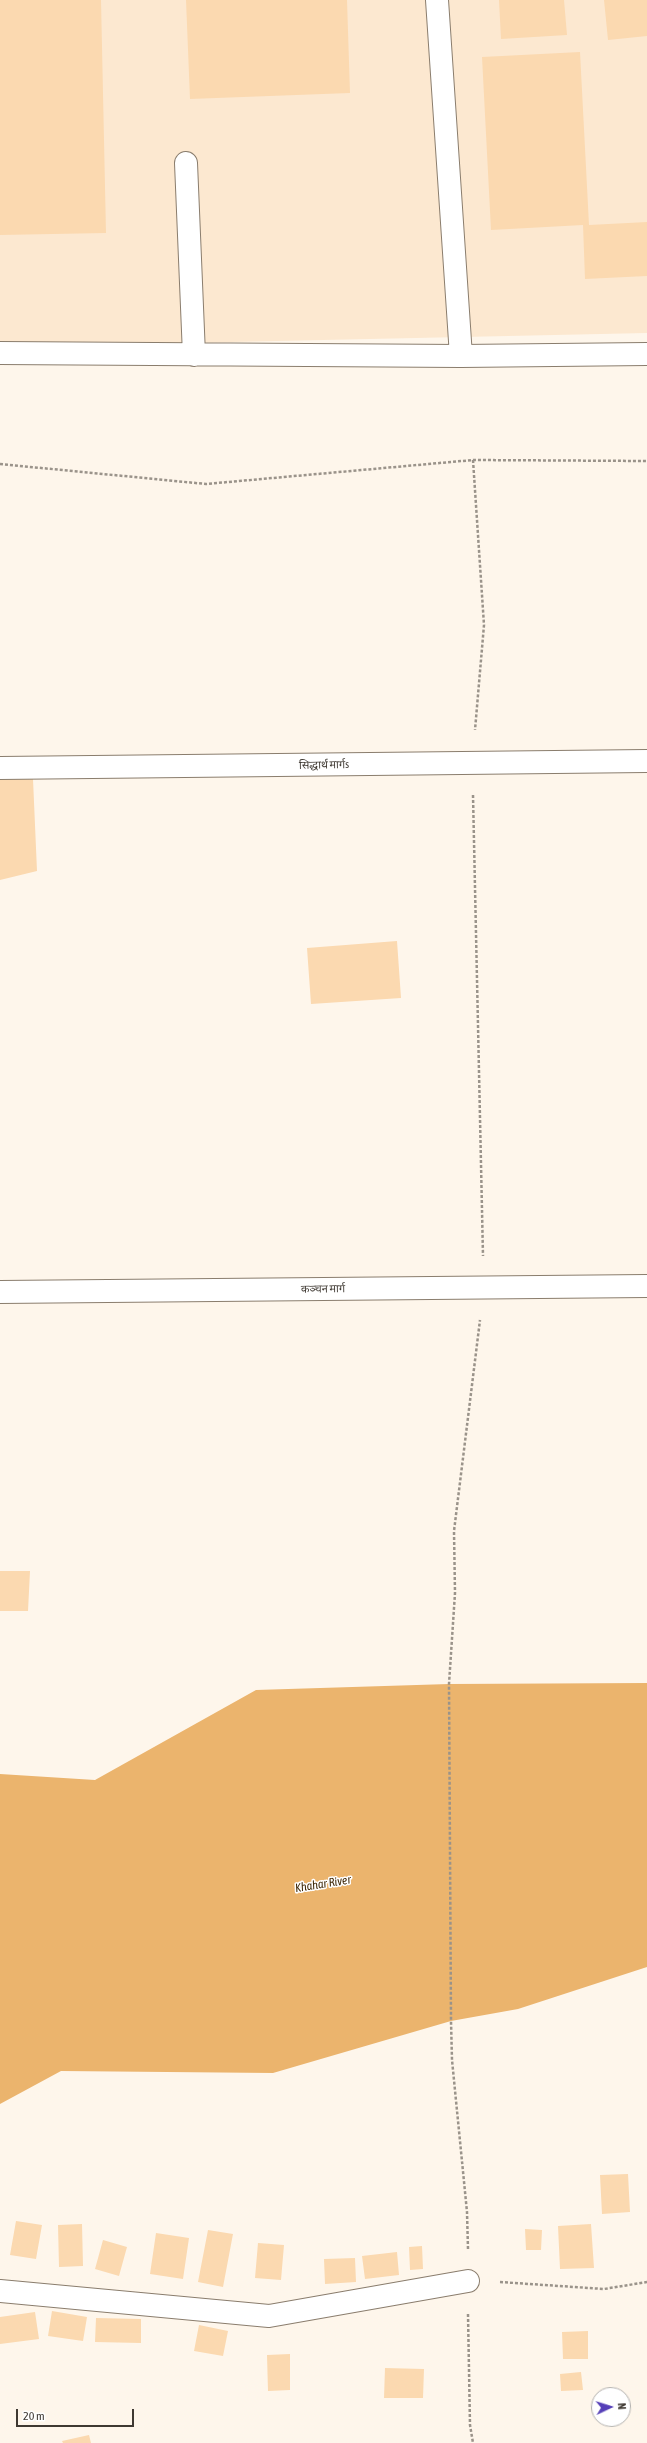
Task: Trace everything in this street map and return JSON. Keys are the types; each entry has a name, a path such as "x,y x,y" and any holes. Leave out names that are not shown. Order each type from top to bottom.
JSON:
{"street":[{"path":"437,0 461,356"},
{"path":"186,163 194,355"},
{"path":"0,353 461,356 647,354"},
{"name":"सिद्धार्थ मार्गs","path":"0,768 647,761"},
{"name":"कञ्चन मार्ग","path":"0,1292 647,1286"},
{"path":"0,2290 269,2316 468,2280"}],"path":[{"path":"0,464 206,484 473,460 647,461"},
{"path":"473,460 484,625 472,764 484,1287 454,1531 455,1593 449,1684 450,2021 452,2060 467,2212 470,2425 473,2443"},
{"path":"468,2280 604,2289 647,2282"}],"shaded area":[{"path":"0,0 647,0 647,333 0,347"}],"water":[{"name":"Khahar River","path":"647,1683 647,1967 518,2009 451,2021 273,2073 61,2071 0,2104 0,1774 95,1780 256,1690 449,1684"}],"building":[{"path":"0,0 101,0 106,233 0,235"},
{"path":"186,0 347,0 350,93 190,99"},
{"path":"499,0 564,0 567,35 501,39"},
{"path":"604,0 647,0 647,36 608,40"},
{"path":"580,52 589,225 647,222 647,276 585,279 583,225 491,230 482,57"},
{"path":"0,776 33,779 37,871 0,880"},
{"path":"397,941 401,998 311,1004 307,948"},
{"path":"0,1571 30,1571 28,1611 0,1611"},
{"path":"628,2174 630,2212 602,2214 600,2175"},
{"path":"16,2221 42,2225 36,2259 10,2255"},
{"path":"82,2224 83,2266 59,2267 58,2225"},
{"path":"591,2224 594,2268 560,2269 558,2226"},
{"path":"525,2229 542,2230 541,2250 526,2250"},
{"path":"208,2230 233,2234 223,2287 198,2282"},
{"path":"156,2233 189,2238 183,2279 150,2274"},
{"path":"103,2240 127,2247 119,2276 95,2269"},
{"path":"258,2243 284,2245 281,2280 255,2278"},
{"path":"422,2246 423,2269 410,2270 409,2247"},
{"path":"397,2252 399,2275 365,2279 362,2256"},
{"path":"355,2258 356,2282 325,2284 324,2259"},
{"path":"52,2311 87,2317 83,2341 48,2336"},
{"path":"35,2312 39,2339 0,2344 0,2317"},
{"path":"96,2318 141,2319 141,2343 95,2342"},
{"path":"199,2325 228,2331 223,2356 194,2351"},
{"path":"588,2331 588,2359 563,2359 562,2332"},
{"path":"290,2354 290,2390 268,2391 267,2355"},
{"path":"385,2368 424,2369 423,2398 384,2398"},
{"path":"581,2372 583,2390 561,2391 560,2374"},
{"path":"89,2435 91,2443 63,2443 62,2441"}]}
